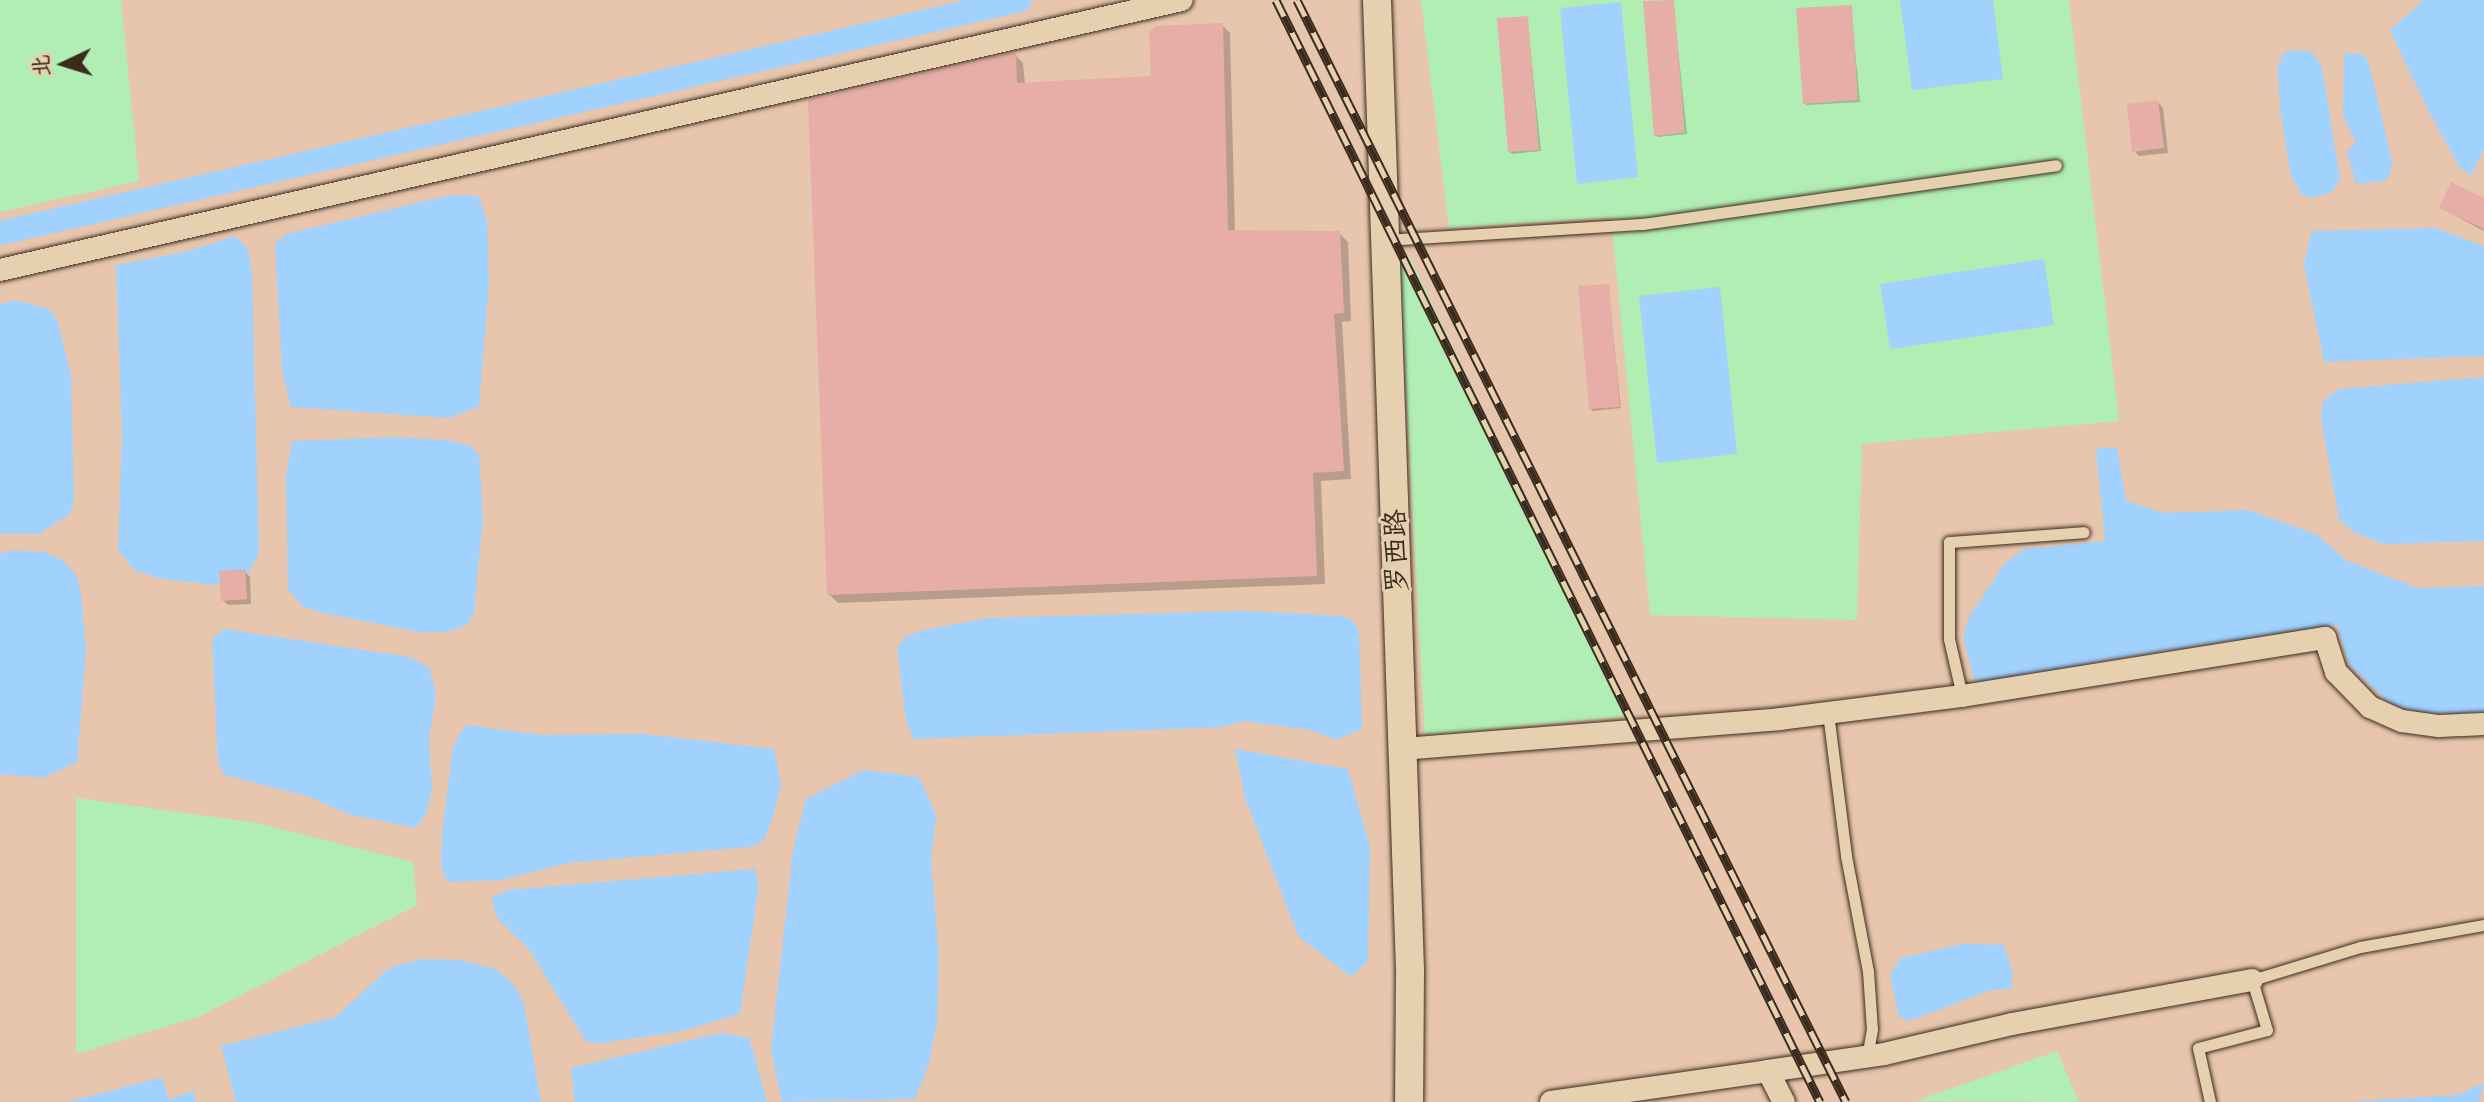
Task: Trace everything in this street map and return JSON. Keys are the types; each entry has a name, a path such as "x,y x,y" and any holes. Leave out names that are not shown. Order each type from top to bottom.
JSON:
{"street":[{"path":"0,270 1182,0"},
{"name":"罗西路","path":"1377,0 1402,749 1409,1102"},
{"path":"1402,749 1828,713 1962,696 2325,638 2336,672 2370,707 2402,721 2484,724"},
{"path":"1551,1102 1867,1057 2252,980"},
{"path":"1768,1071 1784,1102"}],"lane":[{"path":"1385,240 1643,224 2056,165"},
{"path":"1962,696 1949,639 1949,542 2084,532"},
{"path":"1828,713 1846,856 1868,971 1872,1029 1867,1057"},
{"path":"2210,1102 2198,1048 2267,1030 2252,980 2360,947 2484,925"}],"green space":[{"path":"0,0 121,0 139,181 0,212"},
{"path":"1421,0 2069,0 2119,421 1862,444 1857,620 1650,615 1611,217 1449,228"},
{"path":"1410,258 1631,716 1425,735 1399,259"},
{"path":"76,798 257,823 413,862 417,905 200,1016 76,1054"},
{"path":"2057,1051 2079,1102 1916,1101"}],"water":[{"path":"1900,0 1993,0 2003,79 1912,90"},
{"path":"2424,0 2484,0 2484,149 2471,175 2460,168 2390,30"},
{"path":"1621,2 1638,177 1577,184 1560,8"},
{"path":"2297,50 2313,52 2322,68 2340,178 2332,192 2313,198 2301,194 2291,176 2281,116 2277,69 2283,53"},
{"path":"2344,53 2365,55 2370,68 2393,165 2386,181 2356,184 2347,152 2356,142 2343,116"},
{"path":"451,195 478,196 487,219 489,281 479,407 449,418 291,407 282,371 275,244 286,234"},
{"path":"2435,228 2484,246 2484,356 2324,362 2304,265 2312,231"},
{"path":"235,236 248,249 252,273 259,554 248,573 215,585 163,579 135,571 118,550 122,434 116,265 185,252"},
{"path":"2044,259 2054,325 1890,349 1880,284"},
{"path":"1720,287 1737,454 1657,463 1639,296"},
{"path":"15,300 49,309 57,319 71,375 74,502 69,515 39,534 0,534 0,305"},
{"path":"2484,377 2484,541 2383,544 2353,532 2339,519 2321,419 2323,401 2339,389"},
{"path":"396,437 447,440 471,446 479,455 483,515 474,613 468,624 451,631 425,633 322,613 302,606 288,589 286,475 292,441"},
{"path":"2117,447 2126,501 2164,513 2248,510 2316,534 2346,560 2417,588 2484,586 2484,715 2422,713 2389,703 2349,665 2337,625 2106,660 1983,685 1974,679 1963,638 1969,617 2005,563 2024,549 2105,541 2096,449"},
{"path":"12,550 45,552 62,560 77,576 81,594 86,652 77,762 43,778 0,774 0,554"},
{"path":"1244,611 1342,616 1353,621 1359,631 1362,729 1336,740 1311,730 1242,721 1224,727 914,739 906,722 897,648 906,636 924,630 988,618"},
{"path":"224,629 410,657 429,668 436,692 429,742 432,788 427,812 416,828 351,815 309,797 225,775 218,763 212,639"},
{"path":"466,725 544,735 643,734 774,749 781,784 773,817 763,842 750,847 568,863 501,880 447,882 441,867 442,833 453,745"},
{"path":"1235,749 1348,769 1370,847 1368,961 1351,977 1298,936 1245,798"},
{"path":"864,770 919,777 936,815 931,861 939,956 937,1023 929,1064 915,1099 782,1102 771,1049 793,850 806,799"},
{"path":"755,869 759,884 740,1014 682,1031 596,1044 585,1040 528,948 498,919 491,898 507,890"},
{"path":"1962,944 2004,945 2013,975 2011,989 1991,990 1909,1021 1899,1017 1890,974 1901,958"},
{"path":"421,959 459,960 496,969 514,985 524,1003 541,1102 236,1102 221,1046 336,1017 389,968"},
{"path":"721,1033 749,1038 767,1102 575,1102 571,1068"},
{"path":"162,1077 169,1099 194,1091 196,1102 68,1102"},
{"path":"2484,1083 2479,1102 2350,1102 2457,1095"}],"building":[{"path":"1674,0 1685,133 1654,136 1643,1"},
{"path":"1852,5 1858,100 1803,104 1796,8"},
{"path":"1528,16 1539,150 1508,152 1497,18"},
{"path":"1223,23 1228,230 1340,231 1344,313 1334,314 1344,471 1313,473 1317,576 827,595 808,100 1016,52 1017,83 1151,76 1149,32 1156,26"},
{"path":"2158,100 2164,148 2132,152 2127,104"},
{"path":"2451,182 2484,198 2484,229 2439,208"},
{"path":"1609,284 1620,407 1589,409 1578,286"},
{"path":"245,569 247,599 221,601 219,571"}],"waterway":[{"path":"0,233 1020,0"}],"railway":[{"path":"1276,0 1820,1102"},
{"path":"1297,0 1846,1102"}]}
